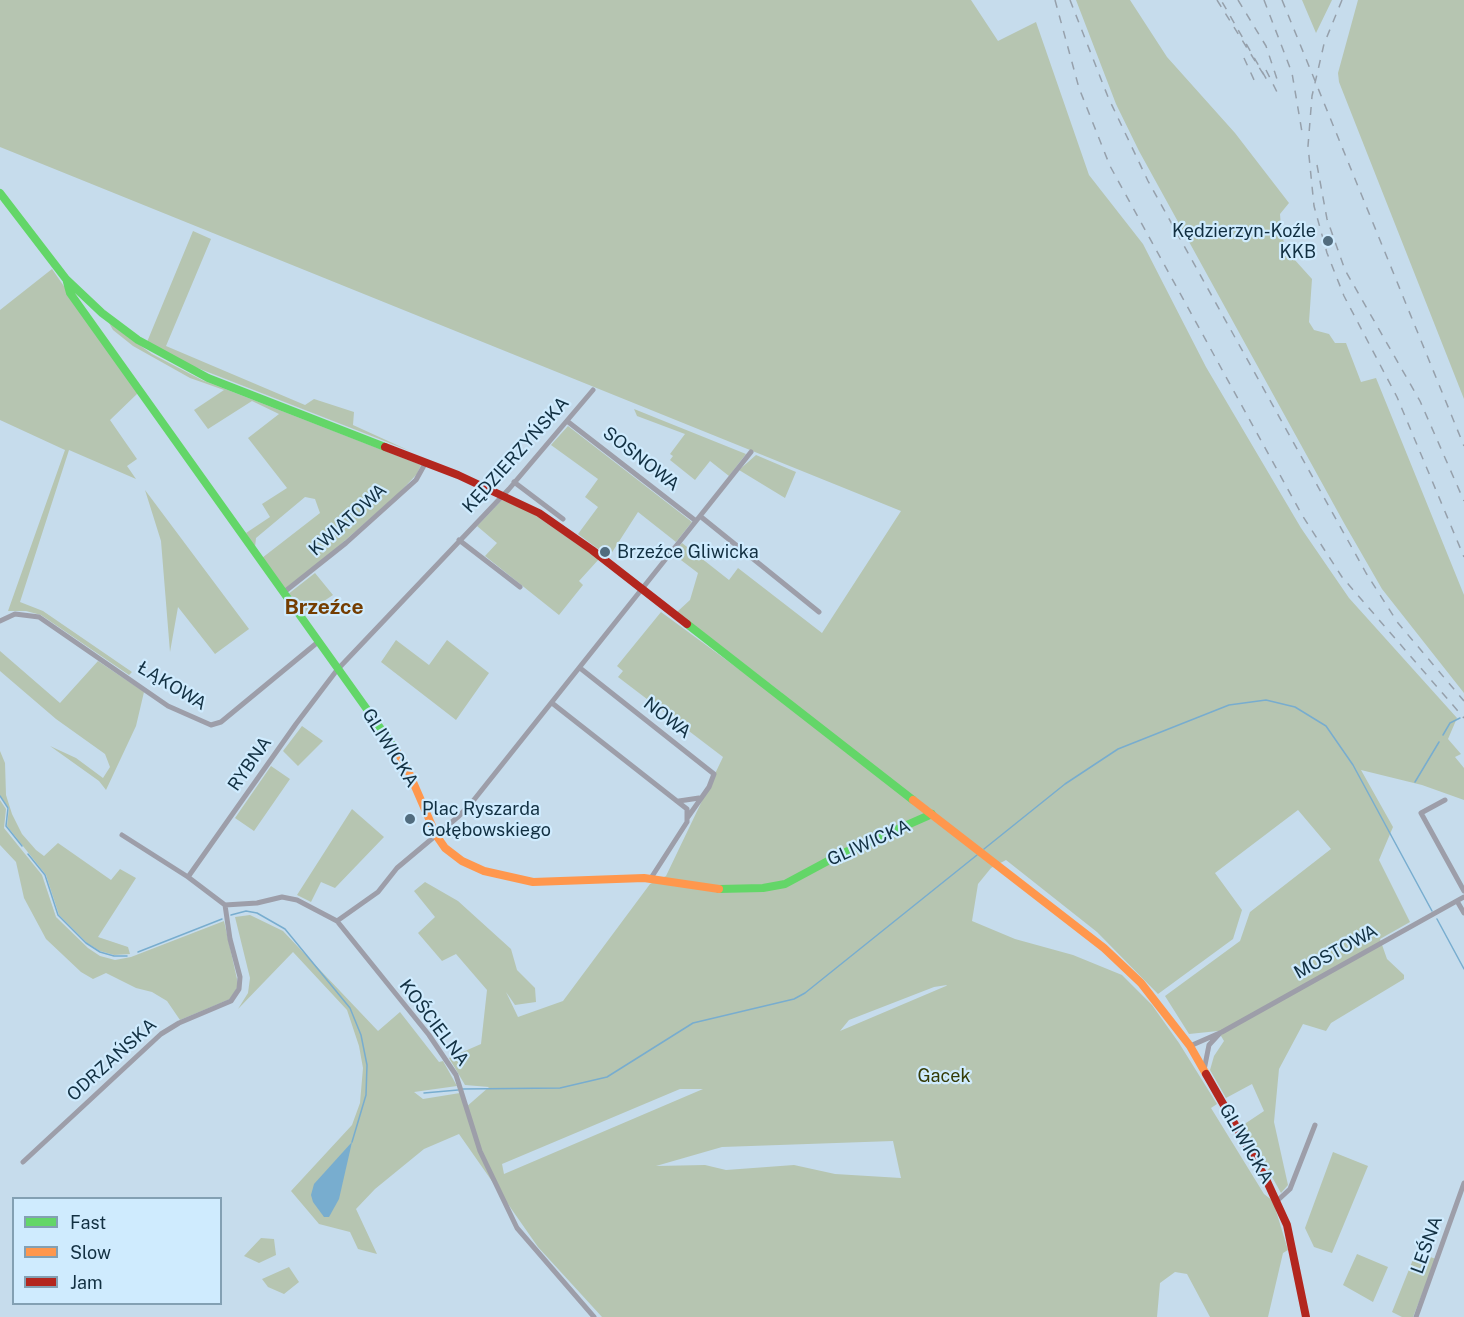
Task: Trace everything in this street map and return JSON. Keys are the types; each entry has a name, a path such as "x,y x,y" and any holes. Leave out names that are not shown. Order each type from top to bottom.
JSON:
{"main road":[{"name":"GLIWICKA","path":"0,193 66,279 102,313 146,345 184,366 503,494 564,530 1115,958 1141,983 1191,1047 1277,1201 1294,1250 1306,1317"},
{"name":"GLIWICKA","path":"66,279 70,293 407,768 436,835 445,848 462,861 512,878 564,882 651,879 729,889 763,888 785,884 839,855 932,814"}],"street":[{"path":"92,323 102,313"},
{"name":"KĘDZIERZYŃSKA","path":"337,670 514,482 593,390"},
{"name":"SOSNOWA","path":"567,421 698,519"},
{"path":"122,835 188,877 225,905 256,903 282,897 297,900 337,921 378,892 397,868 473,801 751,452"},
{"name":"KWIATOWA","path":"283,594 346,543 416,480 426,462"},
{"path":"514,482 563,519"},
{"path":"698,519 819,612"},
{"path":"459,540 520,587"},
{"name":"ŁĄKOWA","path":"0,621 15,614 39,617 168,706 211,725 221,722 318,642"},
{"name":"NOWA","path":"580,668 714,774 709,787 651,879"},
{"name":"RYBNA","path":"188,877 337,670"},
{"path":"552,703 664,792 679,801 687,809 688,817"},
{"path":"679,801 694,801 700,798"},
{"path":"1445,800 1421,813 1464,891"},
{"path":"660,867 665,881"},
{"name":"MOSTOWA","path":"1191,1047 1464,897"},
{"path":"1457,901 1464,913"},
{"name":"ODRZAŃSKA","path":"23,1162 161,1034 179,1023 231,1001 239,989 240,978 230,939 225,905"},
{"name":"KOŚCIELNA","path":"337,921 429,1035 462,1089 480,1150 513,1221 594,1317"},
{"name":"MOSTOWA","path":"1209,1046 1222,1032"},
{"path":"1191,1047 1197,1050 1209,1046"},
{"path":"1204,1070 1209,1046"},
{"path":"1277,1201 1290,1189 1315,1125"},
{"name":"LEŚNA","path":"1416,1317 1464,1183"}],"green space":[{"name":"Gacek","path":"0,0 971,0 998,41 1036,22 1089,175 1143,244 1206,367 1301,528 1349,598 1457,718 1448,739 1461,754 1455,757 1464,768 1464,800 1422,785 1361,770 1393,827 1379,860 1410,922 1380,939 1387,959 1404,975 1404,979 1331,1023 1326,1031 1303,1024 1279,1069 1274,1122 1288,1185 1281,1193 1243,1125 1264,1111 1252,1084 1226,1098 1210,1070 1214,1056 1224,1041 1218,1031 1189,1034 1165,996 1240,941 1250,912 1331,849 1298,810 1215,873 1242,910 1233,939 1158,994 1097,932 1006,860 991,868 978,884 972,921 1015,939 1073,955 1122,975 1152,1005 1179,1043 1217,1104 1211,1108 1264,1194 1273,1201 1288,1250 1283,1253 1268,1317 1210,1317 1187,1274 1175,1272 1160,1283 1157,1317 602,1317 538,1247 459,1134 424,1149 375,1189 356,1209 377,1254 358,1249 350,1232 319,1224 291,1191 352,1125 360,1103 363,1068 359,1046 347,1010 293,952 238,1009 248,993 250,978 235,917 250,915 283,931 378,1031 400,1012 439,1062 443,1061 457,1086 414,1092 423,1099 460,1093 465,1108 489,1087 465,1085 449,1058 481,1044 487,990 456,954 442,961 418,933 435,917 414,891 425,882 458,901 511,949 517,970 535,988 536,1002 515,1005 506,992 518,1017 563,1001 650,884 666,876 723,757 618,677 623,671 617,666 661,612 770,692 782,693 677,612 690,600 698,573 673,554 682,543 729,580 738,568 822,633 901,511 0,147","holes":["946,986 840,1031 849,1020 934,987","680,1089 703,1089 504,1174 502,1164","893,1141 901,1178 835,1174 794,1165 726,1170 705,1165 656,1166 722,1147"]},
{"path":"1076,0 1130,0 1167,57 1235,133 1289,203 1280,214 1281,227 1285,249 1312,279 1309,322 1314,330 1329,334 1335,343 1346,343 1361,382 1376,378 1464,595 1464,693 1382,589 1344,523 1139,151 1116,104"},
{"path":"1302,0 1332,0 1316,33"},
{"path":"1358,0 1464,0 1464,399 1339,82 1338,73"},
{"path":"193,231 211,239 166,346 305,405 314,399 354,412 353,425 410,451 177,360 147,342"},
{"path":"52,269 138,393 110,420 137,459 127,466 136,479 69,450 20,602 43,611 132,672 129,675 41,615 26,611 8,611 65,450 0,420 0,310"},
{"path":"109,323 152,354 202,380 421,465 417,474 398,494 308,573 284,590 262,558 320,513 315,499 305,497 256,538 255,547 246,533 270,517 262,504 287,488 248,438 279,414 252,401 208,429 194,410 224,390 190,378 133,346 113,330"},
{"path":"634,409 746,454 729,476 710,461 695,480 670,460 673,456 670,454 685,434 637,416"},
{"path":"568,426 692,522 676,542 638,512 609,557 578,534 598,507 585,497 598,479 551,445"},
{"path":"756,455 796,472 785,498 739,470"},
{"path":"145,490 249,629 215,654 178,607 170,652 161,541"},
{"path":"502,500 529,511 599,559 579,581 583,585 559,615 485,556 497,543 477,526"},
{"path":"315,573 333,595 303,615 287,595"},
{"path":"396,640 429,665 447,640 489,673 456,720 381,662"},
{"path":"0,651 60,703 98,661 144,692 136,726 106,790 99,781 50,746 76,758 103,778 110,767 105,754 56,719 0,671"},
{"path":"302,726 323,741 298,766 283,751"},
{"path":"0,751 5,763 6,795 12,814 22,834 36,850 44,856 58,843 111,880 120,869 136,878 98,937 128,947 130,954 114,955 100,951 87,943 59,915 46,875 7,826 9,808 0,796"},
{"path":"271,766 290,779 254,831 235,818"},
{"path":"0,800 6,809 4,828 42,875 56,917 88,948 100,956 115,960 131,957 224,921 237,979 237,988 230,999 180,1020 167,1001 152,992 136,988 106,973 93,979 81,972 46,939 24,898 16,862 0,845"},
{"path":"352,809 384,837 335,888 321,882 311,902 297,895"},
{"path":"1333,1152 1368,1166 1332,1253 1314,1247 1305,1228"},
{"path":"261,1238 274,1239 276,1255 259,1263 244,1256"},
{"path":"1416,1252 1436,1259 1413,1317 1402,1317 1392,1312"},
{"path":"1357,1254 1388,1267 1373,1302 1343,1285"},
{"path":"289,1267 299,1282 284,1294 268,1287 262,1279"}],"water":[{"path":"352,1142 339,1199 329,1217 324,1217 313,1202 311,1195 314,1184"}],"waterway":[{"path":"984,849 1065,784 1118,749 1229,705 1266,700 1295,707 1326,726 1353,765 1432,911"},
{"path":"1443,735 1450,723 1460,718"},
{"path":"1415,782 1439,742"},
{"path":"0,796 8,808 6,826 22,846"},
{"path":"28,854 45,875 58,915 86,943 100,952 114,956 127,956"},
{"path":"463,1089 560,1088 607,1077 693,1023 794,999 805,993 977,855"},
{"path":"231,915 246,911 257,913 285,929 350,1008 361,1035 367,1065 366,1095 352,1142"},
{"path":"138,952 222,919"},
{"path":"1437,919 1464,969"},
{"path":"424,1093 458,1090"}],"railway":[{"path":"1055,0 1079,88 1110,166 1302,515 1342,577 1464,718"},
{"path":"1070,0 1108,97 1148,181 1366,573 1398,623 1464,701"},
{"path":"1217,0 1267,80 1221,0"},
{"path":"1238,0 1266,46 1277,79"},
{"path":"1264,0 1292,73 1302,132"},
{"path":"1282,0 1464,446"},
{"path":"1342,0 1324,44 1312,96 1308,146 1314,206 1327,253 1344,296 1397,397 1464,557"},
{"path":"1244,58 1255,82"},
{"path":"1266,70 1277,92"},
{"path":"1317,165 1327,219 1345,270 1420,401 1464,501"}],"traffic: fast":[{"path":"0,193 66,279 102,313 138,340 208,378 385,447"},
{"path":"67,282 70,293 396,750"},
{"path":"687,624 913,800"},
{"path":"719,889 763,888 785,884 839,855 932,814"}],"traffic: slow":[{"path":"396,750 407,768 436,835 445,848 462,861 484,871 533,882 644,878 719,889"},
{"path":"913,800 1104,948 1141,983 1190,1046 1206,1074"}],"traffic: jam":[{"path":"385,447 458,475 539,513 592,550 687,624"},
{"path":"1206,1074 1265,1177 1287,1225 1306,1317"}],"place":[{"name":"Kędzierzyn-Koźle KKB","path":"1328,241"},
{"name":"Brzeźce Gliwicka","path":"605,552"},
{"name":"Plac Ryszarda Gołębowskiego","path":"410,819"}],"district":[{"name":"Brzeźce","path":"324,608"}]}
